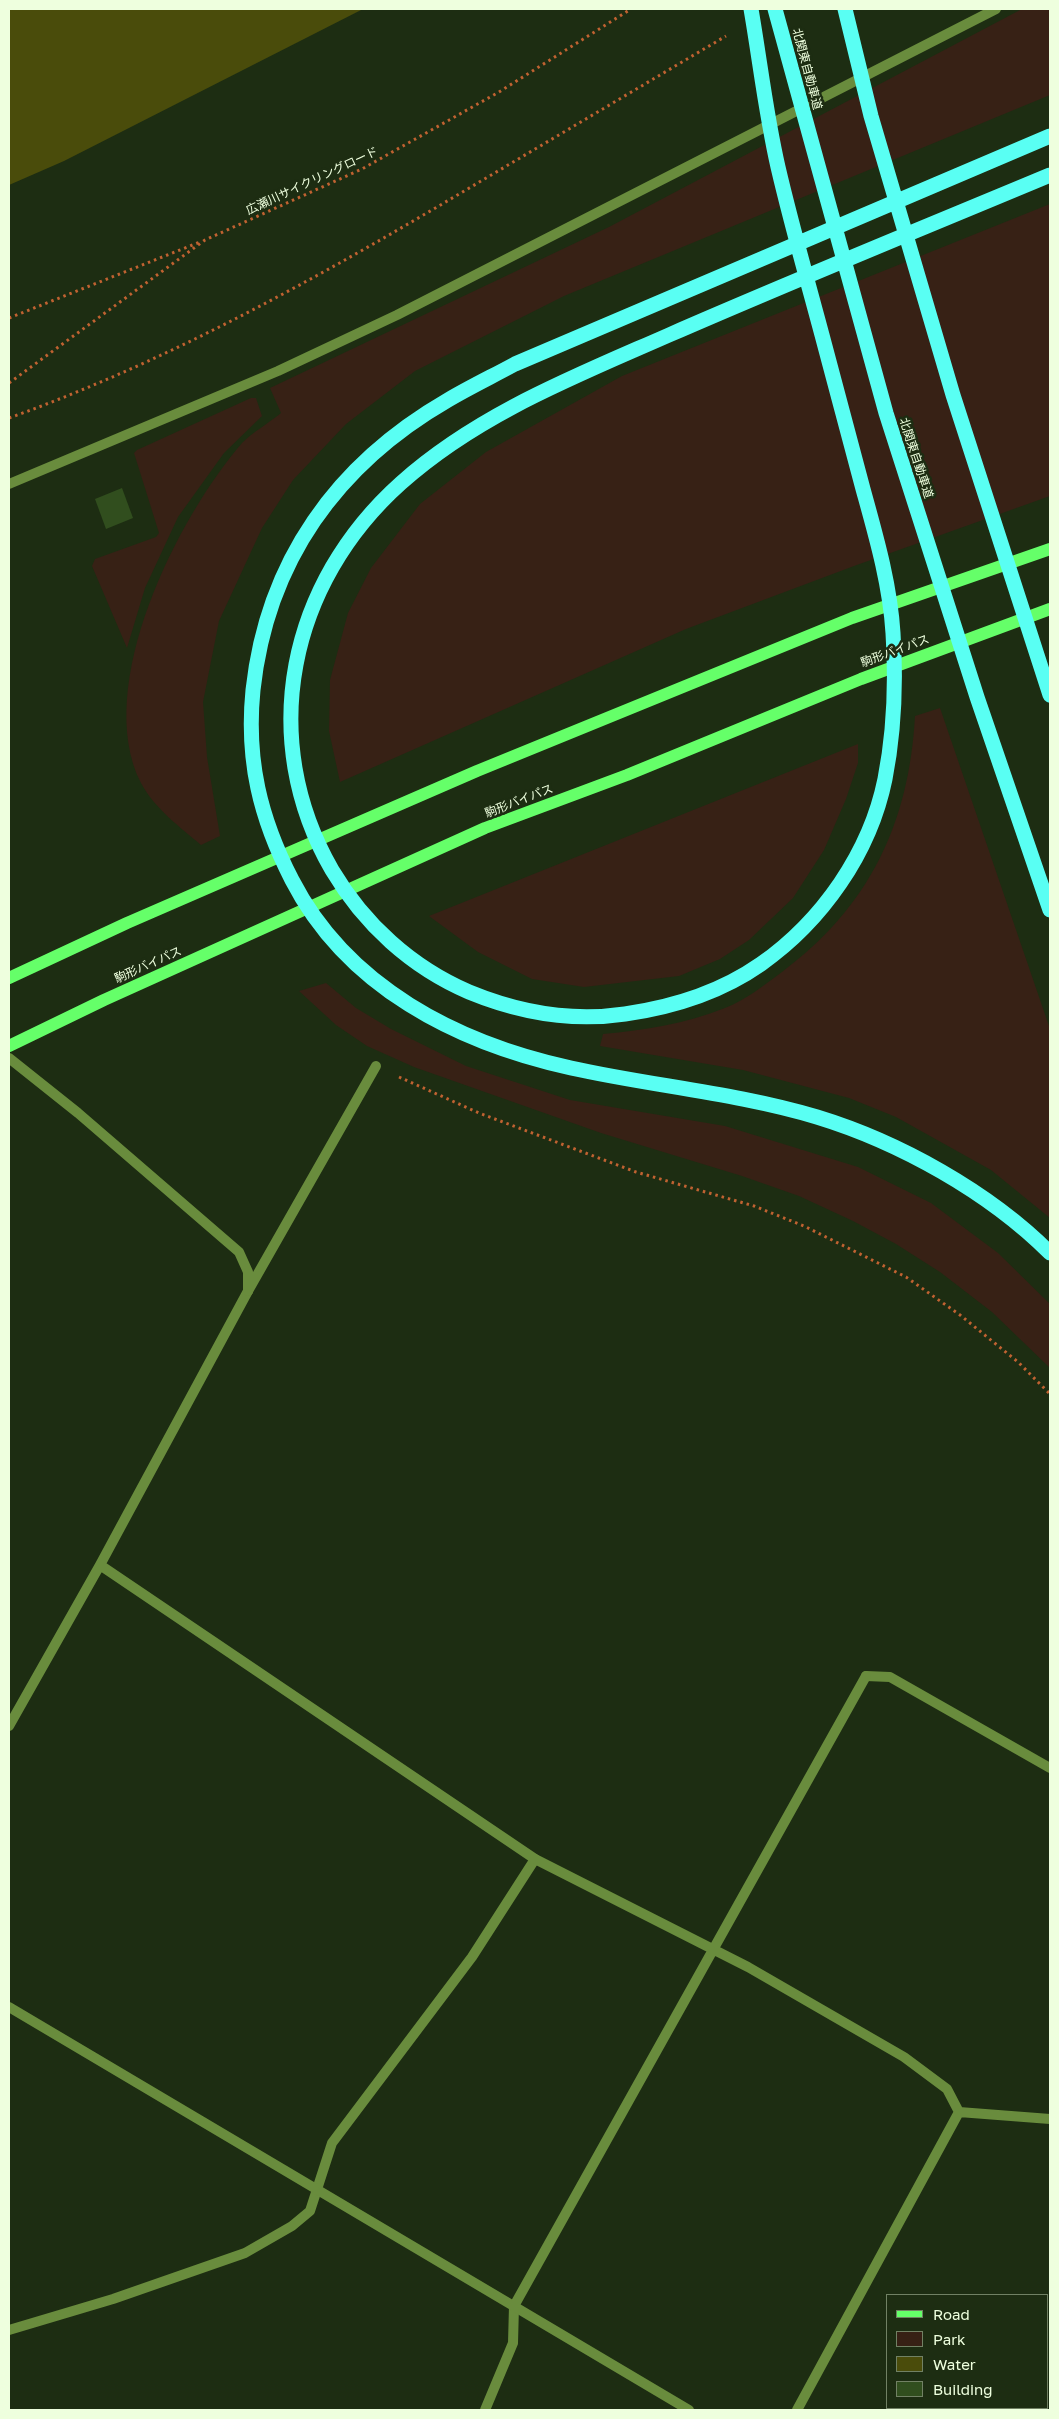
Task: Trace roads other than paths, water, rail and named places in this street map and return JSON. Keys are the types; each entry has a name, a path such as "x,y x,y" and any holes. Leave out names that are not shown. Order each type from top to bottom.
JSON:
{"highway":[{"path":"751,9 776,161 881,553 893,628 890,732 884,782 870,826 850,868 822,909 784,948 741,978 695,998 650,1010 603,1017 546,1015 500,1005 454,985 419,965 388,940 361,913 324,855 307,818 300,795 293,762 290,707 297,655 310,612 330,569 357,529 398,485 444,449 496,416 564,381 781,286 1050,175"},
{"name":"北関東自動車道","path":"775,9 886,413 977,697 1050,910"},
{"path":"845,9 871,116 954,395 1050,695"},
{"path":"1050,136 515,364 446,401 398,434 352,474 316,515 290,560 270,606 257,657 251,711 253,770 271,837 290,877 303,901 350,960 389,993 424,1015 459,1032 511,1051 569,1068 743,1100 817,1117 882,1141 939,1171 993,1204 1050,1253"}],"main road":[{"path":"9,978 127,923 478,771 852,618 1050,549"},
{"name":"駒形バイパス","path":"9,1046 113,996 485,828 626,775 861,679 1050,609"}],"street":[{"path":"9,484 278,370 397,315 996,9"},
{"path":"9,1058 86,1119 232,1245 239,1252 248,1272 248,1291"},
{"path":"9,1726 100,1565 248,1291 280,1238 376,1066"},
{"path":"100,1565 535,1859 685,1934 712,1951 748,1967 904,2057 947,2089 959,2112"},
{"path":"486,2410 513,2343 514,2306 866,1676 890,1676 1050,1768"},
{"path":"9,2330 113,2299 245,2253 292,2226 310,2211 318,2192 332,2143 472,1957 535,1859"},
{"path":"9,2007 318,2192 689,2410"},
{"path":"959,2112 1050,2118"},
{"path":"797,2410 959,2112"}],"water":[{"path":"9,9 363,9 64,161 9,185"}]}
